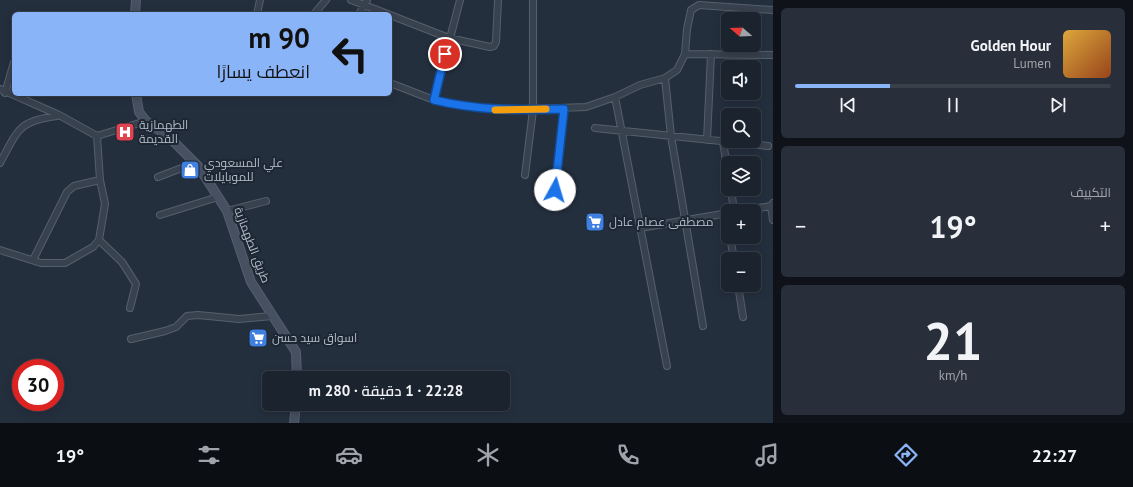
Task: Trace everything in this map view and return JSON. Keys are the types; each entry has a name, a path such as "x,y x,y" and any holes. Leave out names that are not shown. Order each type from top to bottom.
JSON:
{"main road":[{"path":"135,12 136,0"},
{"name":"طريق الطهمازية","path":"136,96 139,112 146,121 170,138 195,163 227,211 251,282 296,352 297,371"},
{"path":"294,423 295,411"}],"street":[{"path":"257,12 260,0"},
{"path":"316,12 326,0"},
{"path":"351,0 366,2 385,12"},
{"path":"434,100 460,0"},
{"path":"392,15 449,38 490,47 494,46 496,42 498,0"},
{"path":"525,175 533,110 533,0"},
{"path":"360,12 366,2"},
{"path":"392,83 434,100 472,108 533,110 586,107 615,97 640,85 665,78 677,70 685,54 687,29 691,10 700,5 773,10"},
{"path":"685,54 773,55"},
{"path":"706,140 711,54"},
{"path":"12,67 2,91 12,95"},
{"path":"665,78 671,136 703,326"},
{"path":"14,96 59,115 98,136 146,121"},
{"path":"615,97 667,366"},
{"path":"555,190 564,109"},
{"path":"0,163 18,129 36,118 59,115"},
{"path":"595,128 721,142"},
{"path":"0,250 41,263 65,263 93,247 99,240 105,204 100,180 98,136"},
{"path":"761,145 768,146"},
{"path":"158,178 195,163"},
{"path":"33,260 67,192 74,186 100,180"},
{"path":"160,215 218,197"},
{"path":"227,211 266,201"},
{"path":"761,206 772,204 773,220"},
{"path":"640,228 721,214"},
{"path":"99,240 122,262 136,284 130,308"},
{"path":"739,292 743,317"},
{"path":"131,339 176,327 187,316 198,314 239,319 272,316"}],"slow traffic":[{"path":"495,110 546,109"}],"place":[{"name":"الطهمازية القديمة","path":"125,132"},
{"name":"علي المسعودي للموبايلات","path":"190,170"},
{"name":"مصطفى عصام عادل","path":"595,222"},
{"name":"اسواق سيد حسن","path":"258,338"}],"route":[{"path":"445,54 434,100 472,108 502,110 564,109 555,190"}]}
